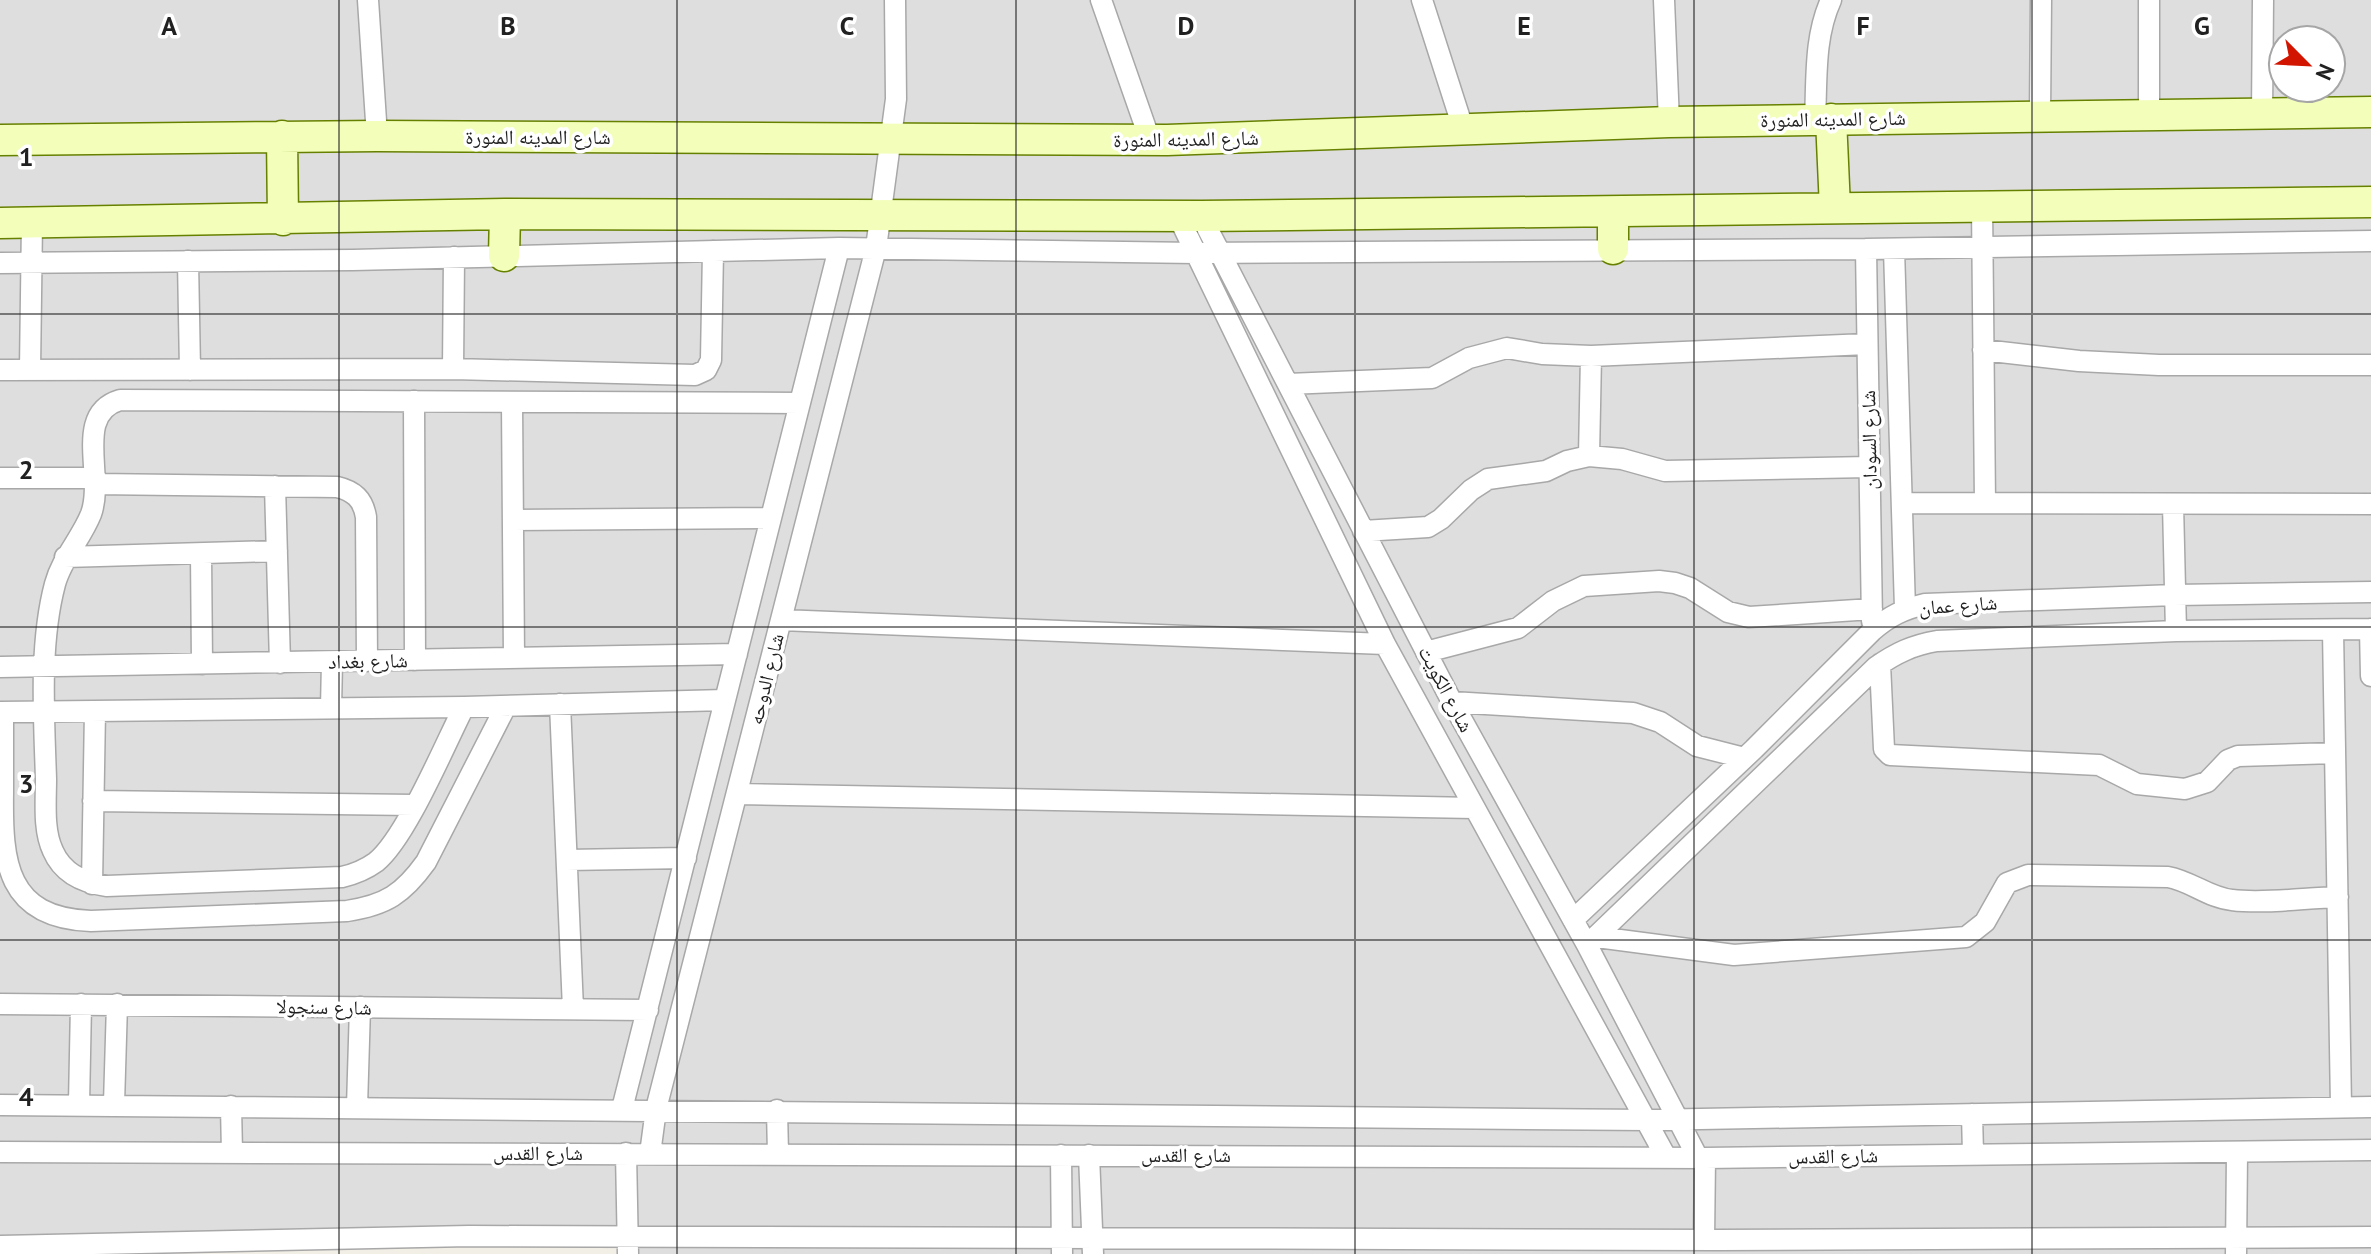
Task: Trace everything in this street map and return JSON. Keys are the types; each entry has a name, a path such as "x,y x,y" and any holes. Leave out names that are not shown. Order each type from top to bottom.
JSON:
{"main road":[{"name":"شارع المدينه المنورة","path":"0,140 377,136 1150,140 1669,122 2371,112"},
{"path":"1823,119 1835,208"},
{"path":"282,136 283,220"},
{"path":"0,223 505,214 1189,216 2371,202"},
{"path":"1613,212 1613,249"},
{"path":"504,256 505,214"}],"street":[{"path":"368,0 377,136"},
{"name":"شارع الدوحه","path":"650,1154 656,1109 876,248 898,75 895,0"},
{"path":"1101,0 1150,140"},
{"path":"1422,0 1464,131"},
{"path":"1664,0 1669,122"},
{"path":"1823,119 1819,37 1831,0"},
{"path":"2040,115 2041,0"},
{"path":"2149,0 2149,114"},
{"path":"2262,114 2263,0"},
{"path":"1982,205 1985,503"},
{"name":"شارع الكويت","path":"1189,216 1220,253 1457,712 1573,920 1592,941 1678,1120 1702,1158"},
{"name":"شارع الكويت","path":"1189,216 1196,253 1385,644 1666,1157"},
{"path":"30,370 32,222"},
{"path":"0,263 839,248 1220,253 1894,249 2371,241"},
{"name":"شارع الدوحه","path":"622,1109 839,248"},
{"name":"شارع السودان","path":"1866,249 1872,631"},
{"name":"شارع السودان","path":"1894,249 1905,609"},
{"path":"0,370 453,369 701,373 711,360 713,251"},
{"path":"453,369 454,257"},
{"path":"188,261 190,370"},
{"path":"1288,384 1432,378 1469,358 1507,348 1542,354 1591,356 1867,344"},
{"path":"1983,350 2079,361 2159,365 2371,365"},
{"path":"1589,456 1591,356"},
{"path":"464,707 391,846 378,861 361,872 342,877 125,886 83,882 66,870 54,852 47,831 43,712 50,604 65,557 91,513 96,481 94,420 100,410 120,400 800,403"},
{"path":"414,401 415,660"},
{"path":"512,403 514,658"},
{"path":"1363,531 1428,527 1488,479 1546,471 1567,461 1589,456 1622,459 1665,471 1869,467"},
{"path":"0,478 337,487 357,496 364,506 366,517 367,661"},
{"path":"275,486 280,663"},
{"path":"1902,503 2371,504"},
{"path":"2173,504 2176,631"},
{"path":"513,520 771,518"},
{"path":"65,557 277,551"},
{"path":"201,554 202,664"},
{"path":"1426,652 1518,628 1553,601 1584,586 1659,581 1675,583 1690,588 1728,612 1749,617 1872,609"},
{"name":"شارع عمان","path":"1573,920 1872,631 1887,618 1905,609 1925,604 2371,592"},
{"path":"781,620 1385,644"},
{"path":"2370,629 2371,676"},
{"name":"شارع عمان","path":"1592,941 1880,664 1915,645 1937,641 2176,631 2370,629"},
{"path":"2333,630 2341,1107"},
{"name":"شارع بغداد","path":"0,667 737,654"},
{"path":"331,708 332,662"},
{"path":"1838,664 1860,683"},
{"path":"1880,664 1884,749 1890,755 2099,765 2137,784 2185,789 2207,782 2228,760 2238,756 2335,753"},
{"path":"506,706 426,862 412,882 393,897 371,907 347,911 72,921 53,916 36,906 11,877 1,843 2,712 560,704 723,708 755,720"},
{"path":"560,704 573,1009"},
{"path":"92,884 95,711"},
{"path":"1434,737 1457,712 1633,713 1660,722 1697,746 1744,758"},
{"path":"737,794 1474,808"},
{"path":"93,801 414,805"},
{"path":"567,860 686,858"},
{"path":"361,872 371,907"},
{"path":"1592,941 1734,955 1966,937 1985,922 2007,883 2028,875 2168,877 2233,901 2338,897"},
{"name":"شارع سنجولا","path":"0,1004 648,1010"},
{"path":"79,1104 81,1004"},
{"path":"114,1104 117,1004"},
{"path":"357,1107 360,1007"},
{"path":"0,1105 1647,1120 2371,1107"},
{"path":"231,1106 232,1153"},
{"path":"777,1110 778,1154"},
{"path":"1972,1114 1973,1154"},
{"name":"شارع القدس","path":"0,1152 1702,1158 2371,1150"},
{"path":"626,1153 627,1245"},
{"path":"2236,1246 2237,1153"},
{"path":"1061,1155 1062,1245"},
{"path":"1089,1155 1093,1245"},
{"path":"1702,1158 1714,1244"},
{"path":"0,1246 469,1236 627,1245 794,1237 1062,1245 2236,1246 2371,1237"},
{"path":"781,1254 794,1237"}],"shaded area":[{"path":"0,0 2371,0 2371,1254 632,1254 632,1233 0,1239"}]}
